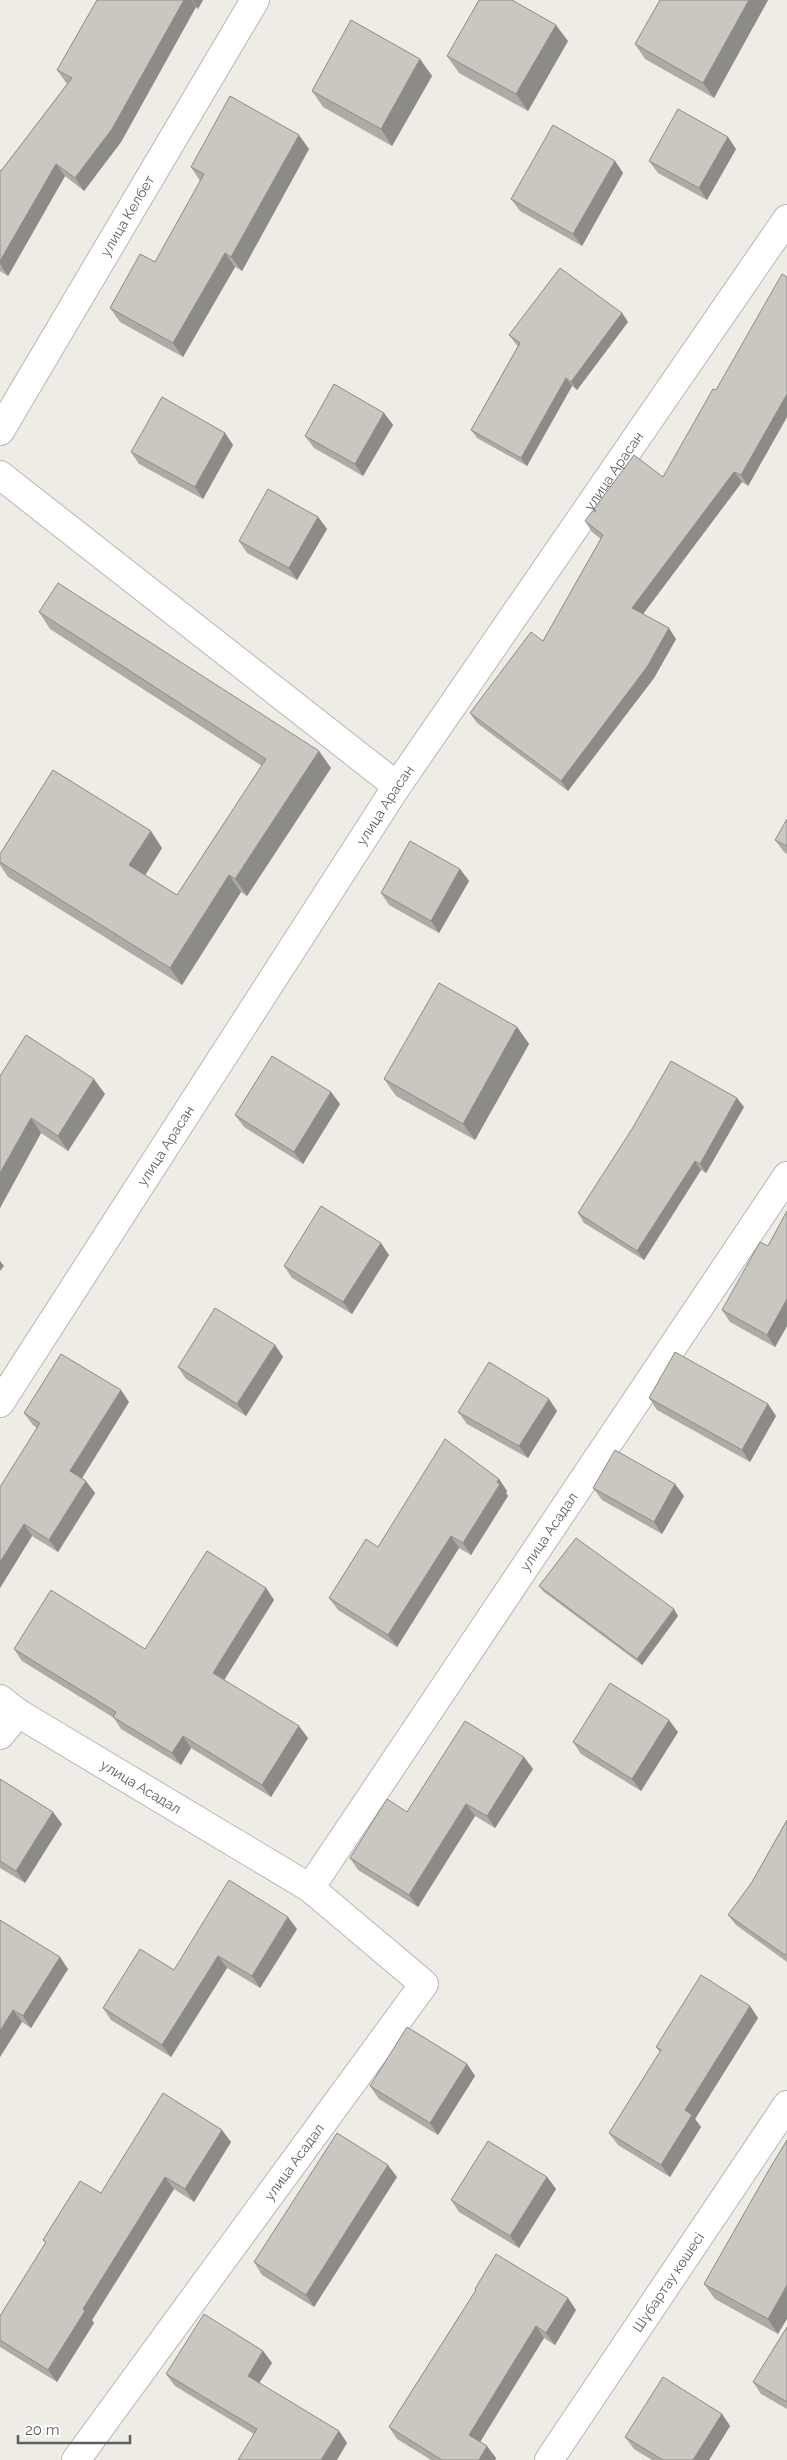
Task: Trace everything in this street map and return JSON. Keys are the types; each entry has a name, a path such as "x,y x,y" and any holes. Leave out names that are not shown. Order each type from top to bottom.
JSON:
{"street":[{"name":"улица Келбет","path":"0,431 255,0"},
{"name":"улица Арасан","path":"0,1403 397,786 787,219"},
{"path":"0,475 397,786"},
{"name":"улица Асадал","path":"310,1888 787,1176"},
{"path":"0,1735 9,1706"},
{"name":"улица Асадал","path":"9,1706 310,1888 424,1984 76,2460"},
{"name":"Шұбартау көшесі","path":"549,2460 787,2105"}],"building":[{"path":"97,0 184,0 112,129 75,178 56,164 0,261 0,170 72,78 57,70"},
{"path":"479,0 512,0 556,25 516,94 447,56"},
{"path":"660,0 749,0 703,83 635,44"},
{"path":"351,20 420,59 381,129 312,91"},
{"path":"230,96 299,135 231,257 225,253 173,343 110,308 140,254 155,262 204,174 191,167"},
{"path":"678,109 728,137 699,188 649,161"},
{"path":"553,125 615,161 573,234 511,199"},
{"path":"560,268 622,313 571,382 566,378 521,458 471,430 520,343 509,335"},
{"path":"782,274 787,277 787,394 741,475 734,472 632,608 669,628 647,667 561,781 470,713 531,632 543,641 603,535 585,521 634,455 663,477 713,389 716,390"},
{"path":"334,384 384,413 355,464 305,436"},
{"path":"162,397 225,433 195,487 131,452"},
{"path":"268,489 318,517 289,568 239,541"},
{"path":"58,583 319,751 235,879 229,875 170,968 0,862 0,854 53,770 151,831 129,865 177,895 266,759 39,612"},
{"path":"787,819 787,846 775,840"},
{"path":"410,841 460,869 431,921 381,893"},
{"path":"439,983 517,1027 463,1124 384,1079"},
{"path":"26,1035 94,1079 58,1136 31,1118 0,1173 0,1076"},
{"path":"272,1056 331,1092 294,1152 235,1115"},
{"path":"671,1061 737,1098 700,1164 695,1161 637,1251 578,1213 632,1129"},
{"path":"321,1206 381,1243 343,1302 284,1266"},
{"path":"787,1211 787,1299 767,1335 722,1310 760,1242 768,1246"},
{"path":"215,1308 275,1345 237,1404 178,1367"},
{"path":"675,1352 768,1404 742,1450 649,1398"},
{"path":"61,1354 121,1390 70,1471 86,1481 49,1540 24,1524 0,1562 0,1487 40,1423 24,1413"},
{"path":"489,1362 549,1399 519,1446 458,1412"},
{"path":"445,1439 499,1479 497,1482 500,1484 463,1543 451,1536 388,1635 329,1598 366,1539 378,1547"},
{"path":"615,1450 675,1484 654,1522 593,1488"},
{"path":"576,1538 674,1609 637,1659 539,1586"},
{"path":"207,1551 266,1588 213,1673 299,1726 262,1785 183,1736 172,1753 113,1717 116,1712 14,1649 51,1590 145,1649"},
{"path":"610,1683 669,1720 632,1779 573,1742"},
{"path":"465,1721 524,1757 487,1816 466,1804 409,1895 350,1858 387,1799 407,1812"},
{"path":"0,1779 53,1812 16,1871 0,1861"},
{"path":"787,1820 787,1953 785,1955 728,1915 752,1882"},
{"path":"229,1880 288,1917 252,1976 218,1956 162,2045 103,2008 140,1949 174,1970"},
{"path":"0,1920 60,1957 23,2016 13,2010 0,2031"},
{"path":"701,1975 750,2006 685,2110 692,2115 661,2165 609,2133 661,2050 656,2047"},
{"path":"407,2027 467,2064 430,2123 370,2086"},
{"path":"163,2093 222,2130 185,2189 165,2177 83,2309 85,2311 48,2370 0,2340 0,2316 46,2242 43,2240 80,2181 101,2193"},
{"path":"337,2133 388,2165 306,2295 254,2262"},
{"path":"787,2140 787,2285 768,2319 704,2284"},
{"path":"488,2141 547,2177 510,2236 451,2200"},
{"path":"496,2254 568,2298 546,2333 536,2326 469,2435 487,2446 479,2460 442,2460 389,2427 476,2290"},
{"path":"204,2314 263,2351 248,2376 339,2431 321,2460 238,2460 257,2429 166,2374"},
{"path":"787,2327 787,2402 753,2382"},
{"path":"663,2377 722,2414 693,2460 663,2460 625,2437"}]}
